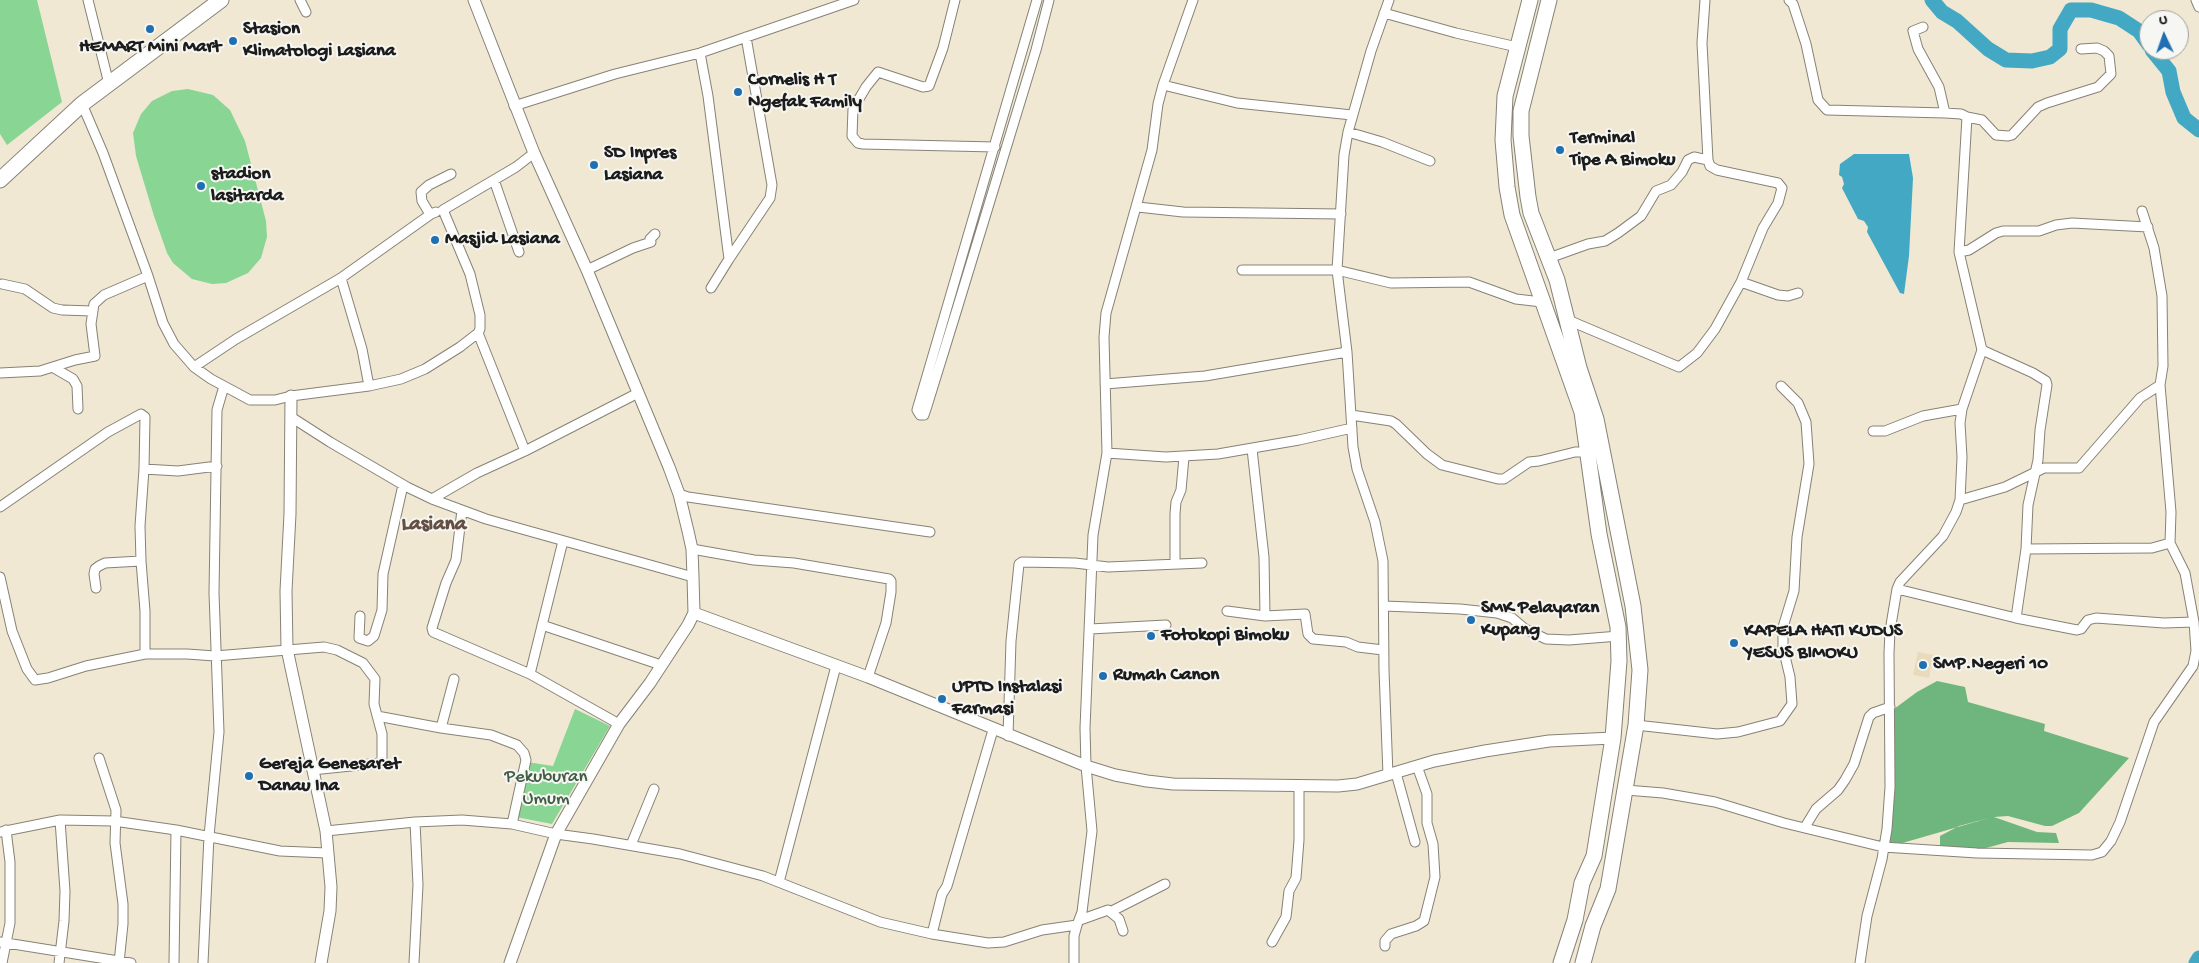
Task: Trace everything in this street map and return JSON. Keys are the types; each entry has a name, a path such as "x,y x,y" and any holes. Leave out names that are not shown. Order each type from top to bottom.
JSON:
{"highway":[{"path":"0,180 82,104 221,0"},
{"path":"1530,0 1505,96 1505,171 1509,203 1544,307 1580,404 1600,534 1619,636 1620,661 1613,738 1594,856 1582,883 1575,920 1562,963"},
{"path":"1549,0 1521,110 1524,170 1532,213 1549,258 1566,313 1577,360 1596,419 1629,581 1638,635 1640,670 1636,725 1608,889 1583,963"},
{"path":"1505,171 1524,170"},
{"path":"1544,307 1566,313"},
{"path":"1610,585 1629,581"}],"street":[{"path":"88,0 109,84"},
{"path":"300,0 306,12"},
{"path":"474,0 514,106 587,270 679,494 692,549 694,613 688,625 620,724 556,834 510,963"},
{"path":"514,106 616,74 700,53 854,0"},
{"path":"955,0 944,48 929,86 924,87 878,72 852,109 852,136 858,143 863,144 995,147"},
{"path":"1037,0 995,147 961,254 917,410 920,415 924,414 1049,0"},
{"path":"1074,963 1074,936 1078,923 1092,831 1086,766 1085,728 1093,534 1107,453 1104,337 1106,313 1138,207 1152,150 1163,85 1192,0"},
{"path":"1389,0 1348,132 1344,155 1337,270 1347,352 1353,447 1357,469 1375,522 1381,547 1384,606 1383,650 1392,774 1415,842"},
{"path":"1566,313 1679,367 1698,353 1716,330 1741,282 1763,228 1778,203 1782,188 1778,183 1712,169 1708,160 1702,43 1705,0"},
{"path":"1789,0 1793,4 1806,44 1818,100 1827,110 1945,112 1960,114 1982,120 1996,135 2008,136 2012,135 2038,107 2098,87 2111,74 2112,67 2109,56 2104,51 2097,48 2081,49"},
{"path":"2196,0 2199,7"},
{"path":"1384,13 1456,33 1517,47"},
{"path":"1033,18 1044,20"},
{"path":"1923,26 1913,31 1918,49 1940,87 1945,112"},
{"path":"711,288 770,198 772,185 746,37"},
{"path":"700,53 708,96 729,259"},
{"path":"1163,85 1238,103 1352,115"},
{"path":"82,104 103,153 163,322 174,344 194,367 224,386 250,400 275,400 291,396 370,386 412,375 454,351 478,333"},
{"path":"1860,963 1867,916 1882,858 1886,830 1890,787 1890,630 1897,589 1906,576 1943,536 1956,512 1960,500 1962,457 1960,423 1962,409 1982,350 1959,252 1967,117"},
{"path":"1348,132 1382,142 1430,161"},
{"path":"194,367 236,339 341,278 431,214 443,210 516,167 534,153"},
{"path":"1549,258 1588,244 1605,241 1618,233 1641,216 1656,191 1671,185 1682,172 1688,160 1694,157 1708,160"},
{"path":"431,214 422,201 422,189 451,174"},
{"path":"494,180 519,252"},
{"path":"1138,207 1183,212 1341,214"},
{"path":"443,210 470,274 480,315 478,333 525,451"},
{"path":"1626,790 1707,800 1784,823 1883,847 1977,853 2092,855 2102,852 2111,841 2120,822 2154,722 2193,666 2196,651 2194,622 2185,573 2170,543 2171,512 2160,385 2163,366 2162,296 2154,248 2142,211"},
{"path":"1959,252 1969,250 1996,233 2003,231 2039,231 2056,225 2072,223 2148,227"},
{"path":"587,270 633,248 651,242 650,239 655,234"},
{"path":"1242,270 1337,270 1391,283 1469,282 1544,307"},
{"path":"0,373 15,374 54,368 75,360 95,356 91,324 94,304 104,295 148,276"},
{"path":"341,278 362,349 370,386"},
{"path":"1741,282 1778,295 1788,296 1798,293"},
{"path":"2,284 25,288 53,308 92,311"},
{"path":"1982,350 2033,372 2046,381 2036,470 2028,505 2026,549 2016,618"},
{"path":"1105,384 1205,376 1347,352"},
{"path":"54,368 73,379 77,386 78,409"},
{"path":"1960,500 2005,487 2036,470 2044,468 2079,468 2140,398 2160,385"},
{"path":"203,963 209,836 219,732 214,656 214,593 217,410 224,386"},
{"path":"1636,725 1716,734 1738,732 1780,721 1792,704 1790,677 1783,648 1783,627 1794,591 1797,538 1809,464 1806,422 1798,403 1781,386"},
{"path":"432,499 477,473 525,451 638,393"},
{"path":"291,396 290,514 286,591 287,649 326,831 331,887 330,911 321,963"},
{"path":"1873,430 1885,431 1923,416 1962,409"},
{"path":"0,507 108,432 141,414 144,415 144,469 140,526 146,654"},
{"path":"1352,415 1391,421 1442,465 1498,479 1504,479 1529,462 1575,452 1587,452"},
{"path":"291,417 403,485 432,499 563,541 693,577"},
{"path":"1107,453 1184,456 1252,449 1352,428"},
{"path":"1252,449 1264,557 1265,616"},
{"path":"1175,564 1176,502 1181,490 1184,456"},
{"path":"144,469 178,471 217,466"},
{"path":"360,616 359,638 368,641 374,636 382,610 383,574 403,485"},
{"path":"679,494 688,497 930,532"},
{"path":"462,510 456,560 446,583 432,628 433,632 530,674 620,724"},
{"path":"530,674 563,541"},
{"path":"2026,549 2152,548 2170,543"},
{"path":"692,549 754,560 794,563 889,579 891,581 891,592 886,624 868,677"},
{"path":"96,588 94,574 95,569 99,566 105,563 141,561"},
{"path":"1008,736 1011,641 1019,564 1022,562 1075,563 1108,568 1202,563"},
{"path":"0,577 12,631 27,669 35,680 48,678 86,666 146,654 214,656 287,649 330,648 363,663 375,679 374,704 382,734 384,756 380,763 312,770"},
{"path":"1897,589 2016,618 2077,630 2081,629 2088,620 2096,618 2164,623 2194,622"},
{"path":"1384,606 1460,609 1497,613 1512,618 1525,630 1546,639 1569,640 1619,636"},
{"path":"1227,612 1265,616 1305,614 1308,634 1313,639 1346,642 1358,647 1383,650"},
{"path":"694,613 868,677 993,730 1086,766 1115,775 1173,784 1299,786 1357,784 1447,758 1549,741 1613,738"},
{"path":"542,625 661,665"},
{"path":"1090,629 1166,625"},
{"path":"779,882 836,666"},
{"path":"441,728 454,679"},
{"path":"1805,827 1816,809 1838,790 1845,780 1854,764 1869,718 1873,713 1890,707"},
{"path":"377,716 491,735 517,746 524,753 526,760 512,824"},
{"path":"932,934 942,894 947,886 993,730"},
{"path":"99,758 116,810 114,822 123,904 119,963"},
{"path":"1385,946 1385,941 1391,934 1416,926 1424,921 1435,877 1434,844 1427,823 1427,794 1418,766"},
{"path":"1272,942 1286,917 1289,891 1296,878 1299,840 1299,786"},
{"path":"631,845 654,789"},
{"path":"2,963 10,887 3,831 60,820 114,822 176,830 280,851 327,853"},
{"path":"59,963 65,891 60,820"},
{"path":"326,831 416,822 462,820 512,824 556,834 680,854 763,876 880,922 932,934 988,943 1004,942 1042,930 1078,923 1108,910 1112,911 1165,884"},
{"path":"414,963 418,885 416,822"},
{"path":"174,963 176,830"},
{"path":"1112,911 1119,919 1123,931"},
{"path":"4,944 119,963 131,963"}],"shaded area":[{"name":"SMP.Negeri 10","path":"1918,652 1933,655 1929,678 1913,675"}],"green space":[{"path":"0,0 37,0 62,102 7,145 0,134"},
{"name":"stadion lasitarda","path":"188,89 213,95 230,110 245,141 266,221 267,237 261,258 248,273 226,283 212,284 192,279 173,263 167,253 154,216 136,156 133,133 141,114 152,101 172,91"},
{"path":"1937,681 1965,687 1968,702 2045,724 2044,731 2129,758 2079,813 2052,826 2045,826 2008,816 1994,817 2037,832 2056,833 2059,843 2008,842 1986,848 1940,848 1940,836 1956,827 1892,846 1885,845 1893,756 1894,709 1917,692"},
{"name":"Pekuburan Umum","path":"575,709 610,726 552,824 516,817 527,762 553,766"}],"water":[{"path":"1854,154 1909,154 1913,178 1909,256 1904,294 1900,293 1867,232 1868,227 1864,221 1858,219 1842,188 1844,184 1842,177 1839,175 1840,164"}],"waterway":[{"path":"1932,0 1942,12 1957,21 1988,49 2006,60 2032,61 2050,57 2060,49 2060,29 2071,10 2091,10 2119,18 2139,31"},
{"path":"2160,60 2169,71 2173,92 2184,118 2199,130"},
{"path":"2196,963 2199,958"}],"place":[{"name":"HEMART Mini Mart","path":"150,29"},
{"name":"Stasion Klimatologi Lasiana","path":"233,41"},
{"name":"Cornelis H T Ngefak Family","path":"738,92"},
{"name":"Terminal Tipe A Bimoku","path":"1560,150"},
{"name":"SD Inpres Lasiana","path":"594,165"},
{"name":"stadion lasitarda","path":"201,186"},
{"name":"Masjid Lasiana","path":"435,240"},
{"name":"SMK Pelayaran Kupang","path":"1471,620"},
{"name":"Fotokopi Bimoku","path":"1151,636"},
{"name":"KAPELA HATI KUDUS YESUS BIMOKU","path":"1734,643"},
{"name":"SMP.Negeri 10","path":"1923,665"},
{"name":"Rumah Canon","path":"1103,676"},
{"name":"UPTD Instalasi Farmasi","path":"942,699"},
{"name":"Gereja Genesaret Danau Ina","path":"249,776"}],"district":[{"name":"Lasiana","path":"434,526"}]}
